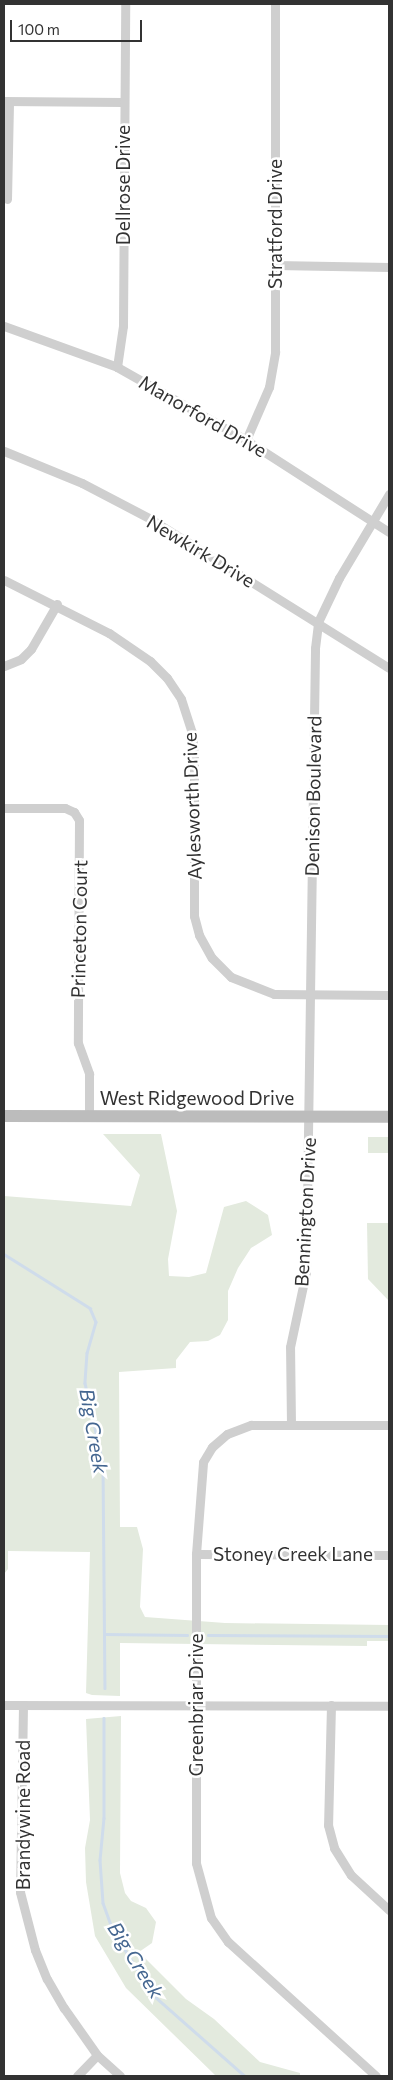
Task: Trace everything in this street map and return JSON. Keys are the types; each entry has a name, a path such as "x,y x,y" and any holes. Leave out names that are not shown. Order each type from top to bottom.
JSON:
{"main road":[{"name":"West Ridgewood Drive","path":"4,1116 389,1117"}],"street":[{"name":"Dellrose Drive","path":"117,367 123,326 125,4"},
{"name":"Stratford Drive","path":"246,440 269,387 272,370 275,265 275,4"},
{"path":"7,199 6,102 123,102"},
{"path":"275,265 389,267"},
{"name":"Manorford Drive","path":"4,326 117,367 246,440 389,532"},
{"name":"Newkirk Drive","path":"4,451 82,484 149,518 389,668"},
{"name":"Denison Boulevard","path":"309,1117 315,648 318,622 339,578 389,494"},
{"name":"Aylesworth Drive","path":"4,580 57,604 109,633 150,661 167,678 181,699 192,732 194,753 194,916 199,935 212,958 231,977 250,987 274,994 310,996 389,995"},
{"path":"4,666 21,659 31,649 57,604"},
{"name":"Princeton Court","path":"4,808 65,808 74,812 79,818 78,1043 89,1074 89,1116"},
{"name":"Bennington Drive","path":"291,1425 290,1347 306,1272 309,1117"},
{"name":"Greenbriar Drive","path":"376,2076 228,1942 211,1918 196,1863 196,1554 199,1481 203,1462 212,1446 227,1434 251,1425 389,1425"},
{"name":"Stoney Creek Lane","path":"196,1554 389,1555"},
{"path":"4,1704 389,1706"},
{"name":"Brandywine Road","path":"24,1705 20,1892 35,1950 47,1979 96,2055 120,2076"},
{"path":"331,1705 328,1825 334,1848 351,1874 389,1910"},
{"path":"77,2076 96,2055"}],"shaded area":[{"path":"103,1134 161,1134 177,1211 168,1259 169,1276 189,1277 206,1273 224,1207 246,1201 268,1215 272,1235 251,1248 238,1268 228,1291 228,1320 220,1335 208,1341 190,1342 176,1360 176,1368 119,1372 120,1527 137,1527 143,1549 140,1607 145,1617 225,1623 389,1625 389,1641 367,1641 367,1646 120,1643 120,1696 92,1695 86,1693 90,1552 8,1551 8,1569 4,1574 4,1196 131,1206 140,1175"},
{"path":"368,1137 389,1137 389,1153 368,1153"},
{"path":"367,1223 389,1223 389,1301 368,1279"},
{"path":"121,1716 120,1873 125,1893 131,1901 146,1908 156,1922 152,1943 139,1952 186,1999 214,2019 260,2062 300,2073 300,2076 216,2076 126,1988 95,1936 86,1882 85,1848 90,1820 86,1719"}],"waterway":[{"name":"Big Creek","path":"4,1254 90,1308 96,1322 87,1353 85,1383 103,1464 105,1688"},
{"path":"105,1634 187,1635"},
{"path":"208,1635 389,1636"},
{"name":"Big Creek","path":"104,1718 104,1818 100,1860 103,1903 113,1930 152,1994 245,2076"}]}
